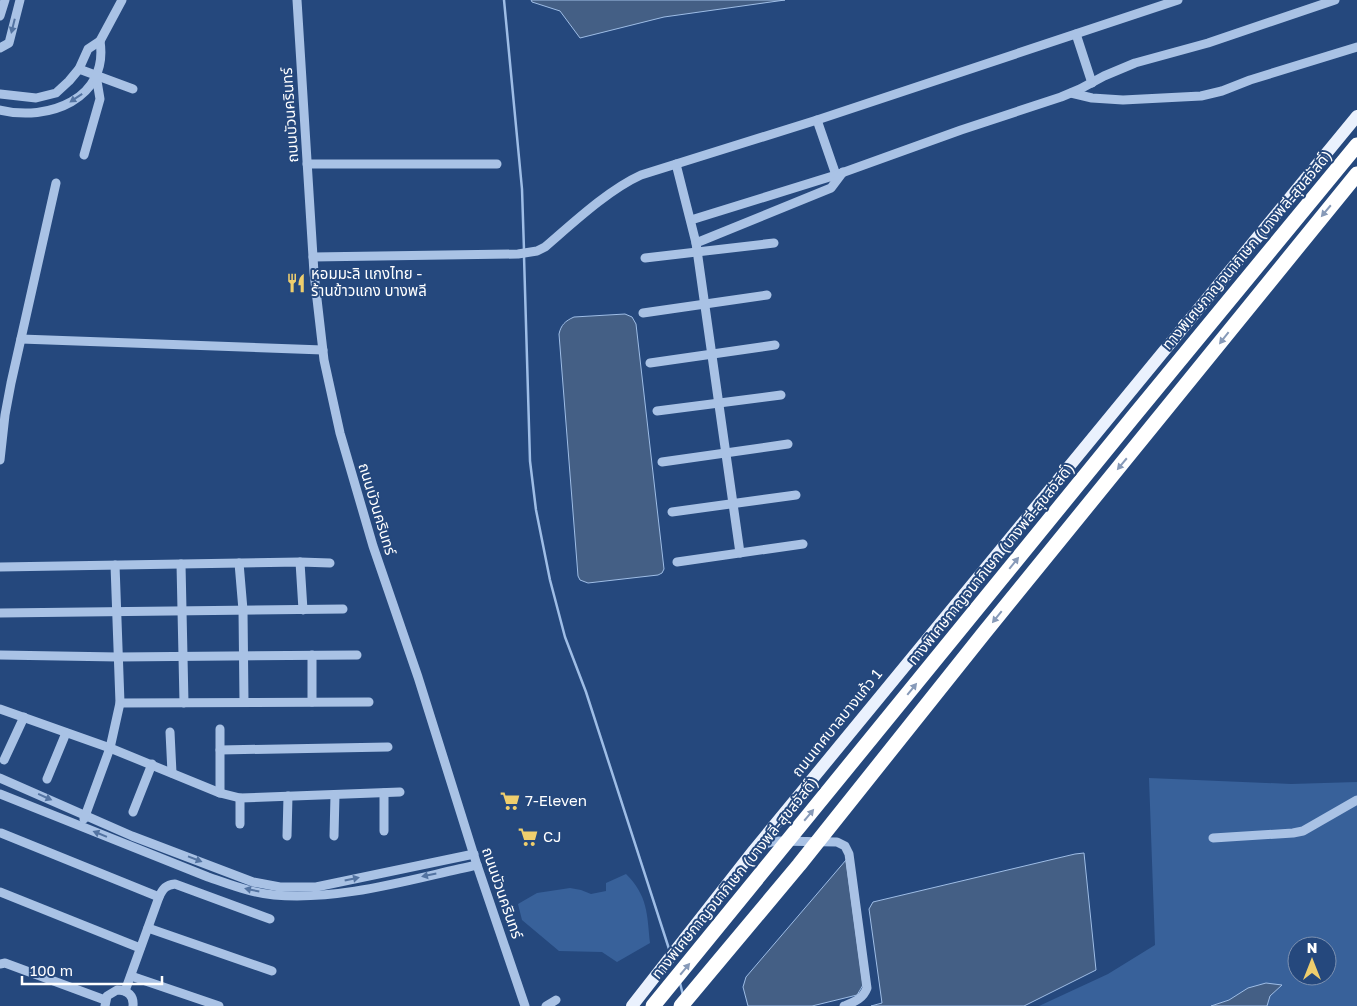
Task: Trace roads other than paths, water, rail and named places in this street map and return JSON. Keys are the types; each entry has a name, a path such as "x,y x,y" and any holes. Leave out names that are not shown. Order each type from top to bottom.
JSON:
{"highway":[{"name":"ทางพิเศษกาญจนาภิเษก (บางพลี-สุขสวัสดิ์)","path":"653,1006 1139,409 1357,145"},
{"path":"680,1006 799,865 965,656 1357,174"}],"main road":[{"name":"ถนนเทศบาลบางแก้ว 1","path":"632,1006 754,850 1357,116"}],"street":[{"path":"0,16 5,0"},
{"path":"0,48 9,43 20,0"},
{"path":"0,94 36,98 56,93 79,69 88,49 100,41 122,0"},
{"name":"ถนนบัวนครินทร์","path":"297,0 313,257 323,350 340,433 356,493 525,1006"},
{"path":"313,257 518,254 537,251 545,247 628,181 1178,0"},
{"path":"691,220 840,174 1071,93 1135,63 1208,43 1336,0"},
{"path":"1076,34 1092,82"},
{"path":"10,96 4,111 39,113 64,106 83,94 96,75 102,54 100,41"},
{"path":"1071,93 1092,98 1123,100 1201,96 1222,91 1250,80 1357,47"},
{"path":"79,69 133,89"},
{"path":"84,155 100,99 96,75"},
{"path":"817,120 840,174"},
{"path":"307,164 497,164"},
{"path":"676,164 697,248 740,553"},
{"path":"697,248 831,188 840,174"},
{"path":"0,460 5,415 56,183"},
{"path":"646,258 697,248 774,243"},
{"path":"643,313 767,295"},
{"path":"21,339 323,350"},
{"path":"650,363 775,345"},
{"path":"657,411 781,395"},
{"path":"662,462 788,444"},
{"path":"672,512 733,502 796,495"},
{"path":"677,562 803,544"},
{"path":"300,562 303,610"},
{"path":"239,563 243,610 244,702"},
{"path":"0,567 330,563"},
{"path":"181,564 184,703"},
{"path":"81,826 110,748 120,703 115,565"},
{"path":"0,613 343,609"},
{"path":"0,655 118,657 356,655"},
{"path":"312,655 312,702"},
{"path":"120,703 369,702"},
{"path":"0,709 24,716 152,764 220,793 240,798 400,792"},
{"path":"4,760 24,716"},
{"path":"220,729 220,793"},
{"path":"170,732 172,773"},
{"path":"47,779 66,733"},
{"path":"220,750 388,747"},
{"path":"133,812 152,764"},
{"path":"474,854 316,887 280,888 253,882 132,836 2,778 0,792 208,877 273,895 342,894 477,865"},
{"path":"384,793 384,831"},
{"path":"334,836 335,795"},
{"path":"287,836 288,796"},
{"path":"240,798 240,824"},
{"path":"1213,838 1303,831 1357,800"},
{"path":"1,833 159,897"},
{"path":"754,850 774,841 837,842 846,846 866,988 864,995 857,1001 844,1006"},
{"path":"126,991 159,897 163,888 168,885 176,884 270,919"},
{"path":"0,892 140,948"},
{"path":"148,928 272,971"},
{"path":"2,961 105,1003 113,991 126,991 133,999 133,1006"},
{"path":"131,976 218,1006"},
{"path":"546,1006 556,1000"}],"waterway":[{"path":"504,0 522,189 524,250"},
{"path":"524,256 530,461 536,510 550,580 565,637 586,692 670,952"},
{"path":"680,983 683,995"}],"place":[{"name":"หอมมะลิ เเกงไทย - ร้านข้าวแกง บางพลี","path":"296,283"},
{"name":"7-Eleven","path":"510,801"},
{"name":"CJ","path":"528,837"}]}
